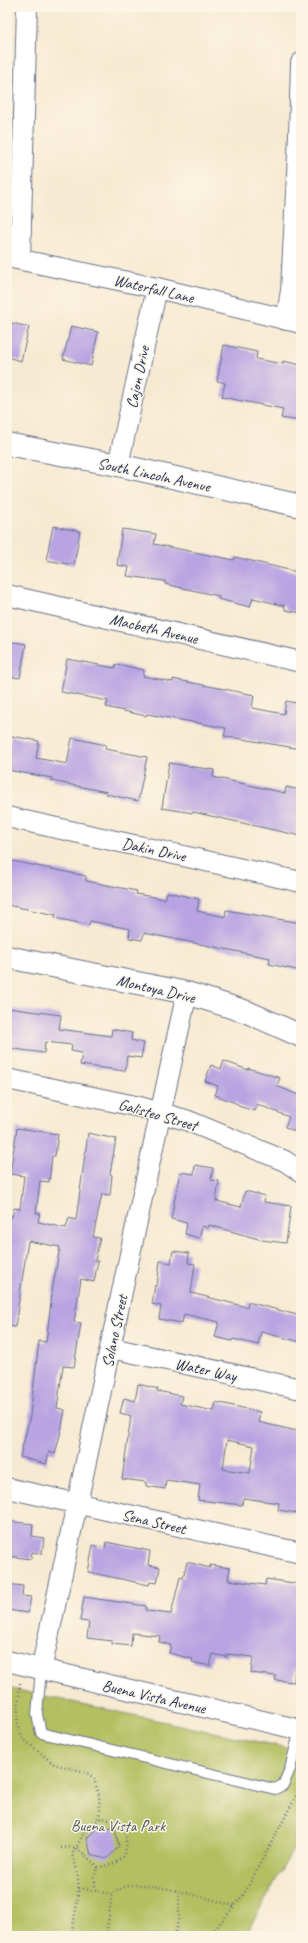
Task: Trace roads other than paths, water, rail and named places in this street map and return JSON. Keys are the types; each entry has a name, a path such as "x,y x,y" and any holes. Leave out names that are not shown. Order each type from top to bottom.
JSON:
{"street":[{"path":"13,258 27,7"},
{"path":"294,322 290,301 299,135 301,63"},
{"name":"Waterfall Lane","path":"13,258 157,288 294,322"},
{"name":"Cajon Drive","path":"118,465 157,288"},
{"name":"South Lincoln Avenue","path":"7,444 118,465 301,506"},
{"name":"Macbeth Avenue","path":"7,595 301,662"},
{"name":"Dakin Drive","path":"7,817 301,882"},
{"name":"Montoya Drive","path":"7,957 186,993 246,1012 301,1036"},
{"name":"Solano Street","path":"41,1670 112,1348 186,993"},
{"name":"Galisteo Street","path":"7,1079 160,1112 186,1120 285,1161 301,1172"},
{"name":"Water Way","path":"112,1348 301,1389"},
{"name":"Sena Street","path":"7,1488 301,1554"},
{"name":"Buena Vista Avenue","path":"7,1661 300,1729"}],"lane":[{"path":"41,1670 37,1714 41,1733 275,1789 283,1785 288,1774 300,1729"}],"park label":[{"name":"Buena Vista Park","path":"118,1825"}]}
